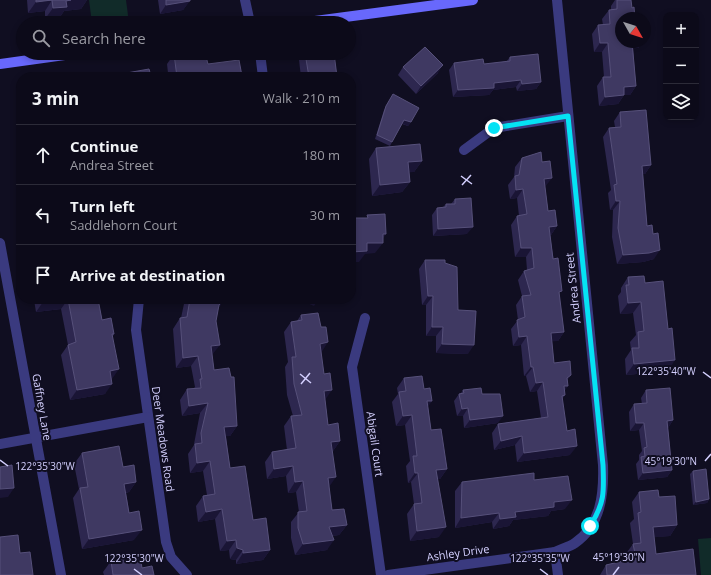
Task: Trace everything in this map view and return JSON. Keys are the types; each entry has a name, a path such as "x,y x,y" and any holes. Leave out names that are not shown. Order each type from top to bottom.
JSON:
{"main road":[{"path":"353,16 473,0"},
{"path":"0,64 29,60"}],"street":[{"path":"244,0 248,16"},
{"name":"Andrea Street","path":"555,552 575,543 583,534 600,511 604,491 603,465 557,0"},
{"path":"261,60 262,72"},
{"path":"464,150 494,128 568,116"},
{"name":"Gaffney Lane","path":"0,243 61,575"},
{"name":"Deer Meadows Road","path":"139,304 136,330 166,542 172,557 186,575"},
{"name":"Abigail Court","path":"365,318 352,367 381,575"},
{"path":"0,444 148,416"},
{"path":"555,552 558,575"},
{"name":"Ashley Drive","path":"388,575 555,552"}],"green space":[{"path":"89,0 126,0 128,16 91,16"},
{"path":"711,538 711,575 701,575 698,539"}],"building":[{"path":"36,0 52,0 36,2"},
{"path":"52,0 71,0 66,1 67,7 53,8"},
{"path":"166,0 190,0 190,1 166,5"},
{"path":"617,0 631,0 632,8 634,7 634,12 615,12 615,48 633,48 636,86 624,87 624,95 605,97 603,77 611,77 608,43 600,43 598,25 610,24 609,10 617,9"},
{"path":"425,47 443,65 421,86 403,67"},
{"path":"538,54 541,82 522,84 521,80 494,83 494,88 458,90 454,63 483,59 484,64 510,61 510,57"},
{"path":"175,60 207,60 208,64 239,60 241,72 176,72"},
{"path":"306,60 335,60 336,72 308,72"},
{"path":"149,69 150,72 132,72"},
{"path":"393,94 419,108 411,122 404,120 392,142 377,135 386,106"},
{"path":"646,110 651,165 642,166 647,226 652,225 653,234 658,233 660,250 649,253 623,255 618,228 620,201 616,201 614,185 617,184 609,128 621,127 620,112"},
{"path":"420,144 422,161 408,162 410,182 380,185 376,148"},
{"path":"541,152 542,162 550,161 552,178 544,179 548,211 555,210 557,226 549,227 553,259 558,258 562,291 559,292 564,332 551,333 554,363 570,361 571,375 567,378 568,386 564,386 565,395 562,396 567,431 575,429 577,446 524,453 522,436 501,441 498,424 548,417 543,382 536,383 533,367 531,367 527,336 519,337 517,320 525,317 522,296 531,295 524,271 534,268 532,248 521,248 517,216 527,214 523,189 516,190 515,176 519,175 522,158"},
{"path":"471,198 473,227 438,229 437,208 446,207 446,204 455,204 455,199"},
{"path":"385,214 386,234 383,234 383,243 367,243 367,251 356,252 356,218 368,218 367,215"},
{"path":"425,260 445,260 445,263 457,267 458,310 476,311 474,345 442,344 443,327 432,327 433,296 428,296"},
{"path":"644,276 645,283 663,281 668,329 672,328 675,360 634,364 632,348 639,348 638,332 644,331 641,302 628,303 626,285 629,285 628,277"},
{"path":"69,304 99,304 102,320 111,318 114,334 112,334 119,369 110,371 112,384 77,390 68,345 76,342"},
{"path":"189,304 220,304 216,321 220,345 211,346 214,370 229,368 231,377 234,377 237,426 224,427 230,468 245,466 253,520 266,518 270,550 243,553 243,550 237,548 236,540 227,541 222,509 206,512 203,496 215,494 210,461 197,463 195,444 202,443 201,433 208,403 189,406 187,389 201,388 200,379 202,379 198,356 183,358 180,318 187,317"},
{"path":"318,313 321,327 326,327 328,342 320,344 324,374 330,373 332,390 324,391 328,425 338,423 340,441 331,442 336,477 328,478 332,510 344,509 347,525 329,527 334,540 303,544 298,528 298,512 307,511 303,481 295,482 293,466 274,469 272,452 296,448 291,416 302,415 294,384 292,357 296,357 291,322 302,320 301,315"},
{"path":"422,376 424,389 430,388 432,401 427,401 431,430 441,429 447,469 436,470 446,527 417,531 414,504 422,503 418,473 415,473 413,456 417,456 412,415 403,416 399,392 406,391 404,378"},
{"path":"481,388 482,394 500,394 503,416 470,420 468,408 462,409 459,394 464,393 463,390"},
{"path":"670,388 673,420 667,421 672,470 643,473 641,457 645,456 644,448 647,447 644,423 636,423 634,404 647,403 646,390"},
{"path":"119,446 123,467 134,465 136,482 124,484 129,513 139,511 142,530 89,539 80,488 88,487 82,453"},
{"path":"12,465 14,488 0,489 0,467"},
{"path":"706,469 709,499 696,502 693,471"},
{"path":"534,473 534,480 568,476 572,500 554,502 554,507 515,512 516,517 500,519 499,513 461,518 462,482"},
{"path":"658,490 659,497 675,496 677,525 653,527 656,554 693,549 696,575 607,575 606,565 636,558 633,544 641,543 638,513 641,512 639,492"},
{"path":"18,535 20,553 30,552 33,575 0,575 0,537"},
{"path":"140,556 142,568 152,566 154,575 113,575 111,561"}],"route":[{"path":"494,128 568,116 603,465 604,491 600,511 590,526"}]}
